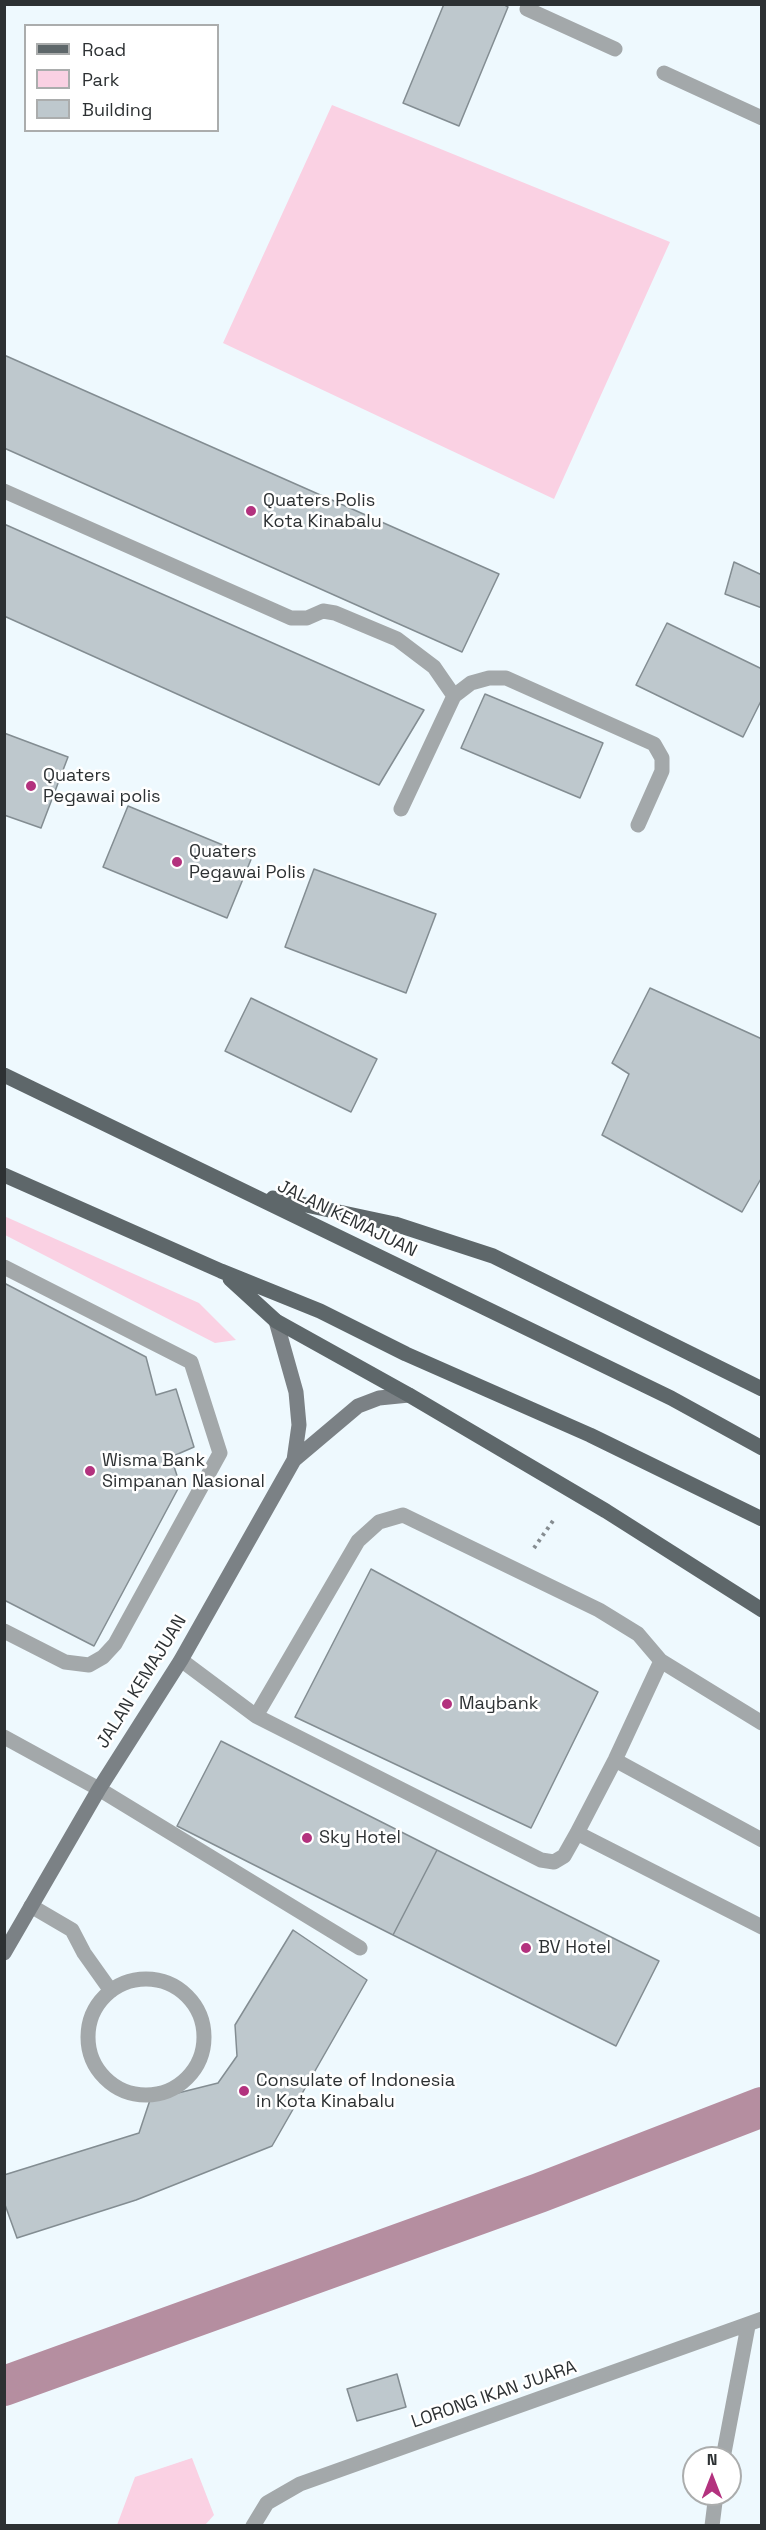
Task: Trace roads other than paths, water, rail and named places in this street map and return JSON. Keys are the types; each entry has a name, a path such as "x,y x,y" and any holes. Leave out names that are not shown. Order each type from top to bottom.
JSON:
{"main road":[{"name":"JALAN KEMAJUAN","path":"4,1076 671,1398 762,1448"},
{"path":"4,1174 221,1271 320,1311 406,1354 590,1435 762,1520"},
{"path":"249,1193 395,1224 493,1256 762,1389"},
{"path":"221,1271 276,1321 409,1395 606,1511 762,1611"}],"street":[{"path":"527,9 615,49"},
{"path":"664,74 762,118"},
{"path":"4,491 291,618 307,618 323,611 336,613 397,639 434,667 454,696"},
{"path":"401,809 454,696 471,683 489,678 506,678 654,744 662,758 662,771 638,825"},
{"path":"4,1267 191,1362 220,1453 115,1644 104,1657 89,1665 65,1662 4,1630"},
{"name":"JALAN KEMAJUAN","path":"4,1953 99,1789 181,1660 294,1460 299,1425 296,1392 276,1321"},
{"path":"294,1460 358,1406 379,1398 409,1395"},
{"path":"256,1716 358,1541 379,1522 403,1515 599,1610 638,1634 661,1661 762,1723"},
{"path":"181,1660 256,1716 541,1860 554,1862 564,1856 577,1833 615,1760 661,1661"},
{"path":"4,1737 99,1789 360,1948"},
{"path":"615,1760 762,1840"},
{"path":"577,1833 762,1927"},
{"path":"32,1906 72,1930 84,1953 111,1991"},
{"path":"148,1979 167,1983 184,1993 197,2008 204,2026 204,2046 197,2065 185,2081 168,2091 150,2095 132,2093 114,2086 101,2074 91,2058 88,2040 90,2021 98,2004 111,1991 128,1982 148,1979"},
{"path":"726,2446 755,2323"},
{"name":"LORONG IKAN JUARA","path":"253,2526 267,2503 300,2484 755,2323"},
{"path":"712,2526 714,2506"}],"waterway":[{"path":"4,2386 539,2193 762,2107"}],"place":[{"name":"Quaters Polis Kota Kinabalu","path":"251,511"},
{"name":"Quaters Pegawai polis","path":"31,786"},
{"name":"Quaters Pegawai Polis","path":"177,862"},
{"name":"Wisma Bank Simpanan Nasional","path":"90,1471"},
{"name":"Maybank","path":"447,1704"},
{"name":"Sky Hotel","path":"307,1838"},
{"name":"BV Hotel","path":"526,1948"},
{"name":"Consulate of Indonesia in Kota Kinabalu","path":"244,2091"}]}
